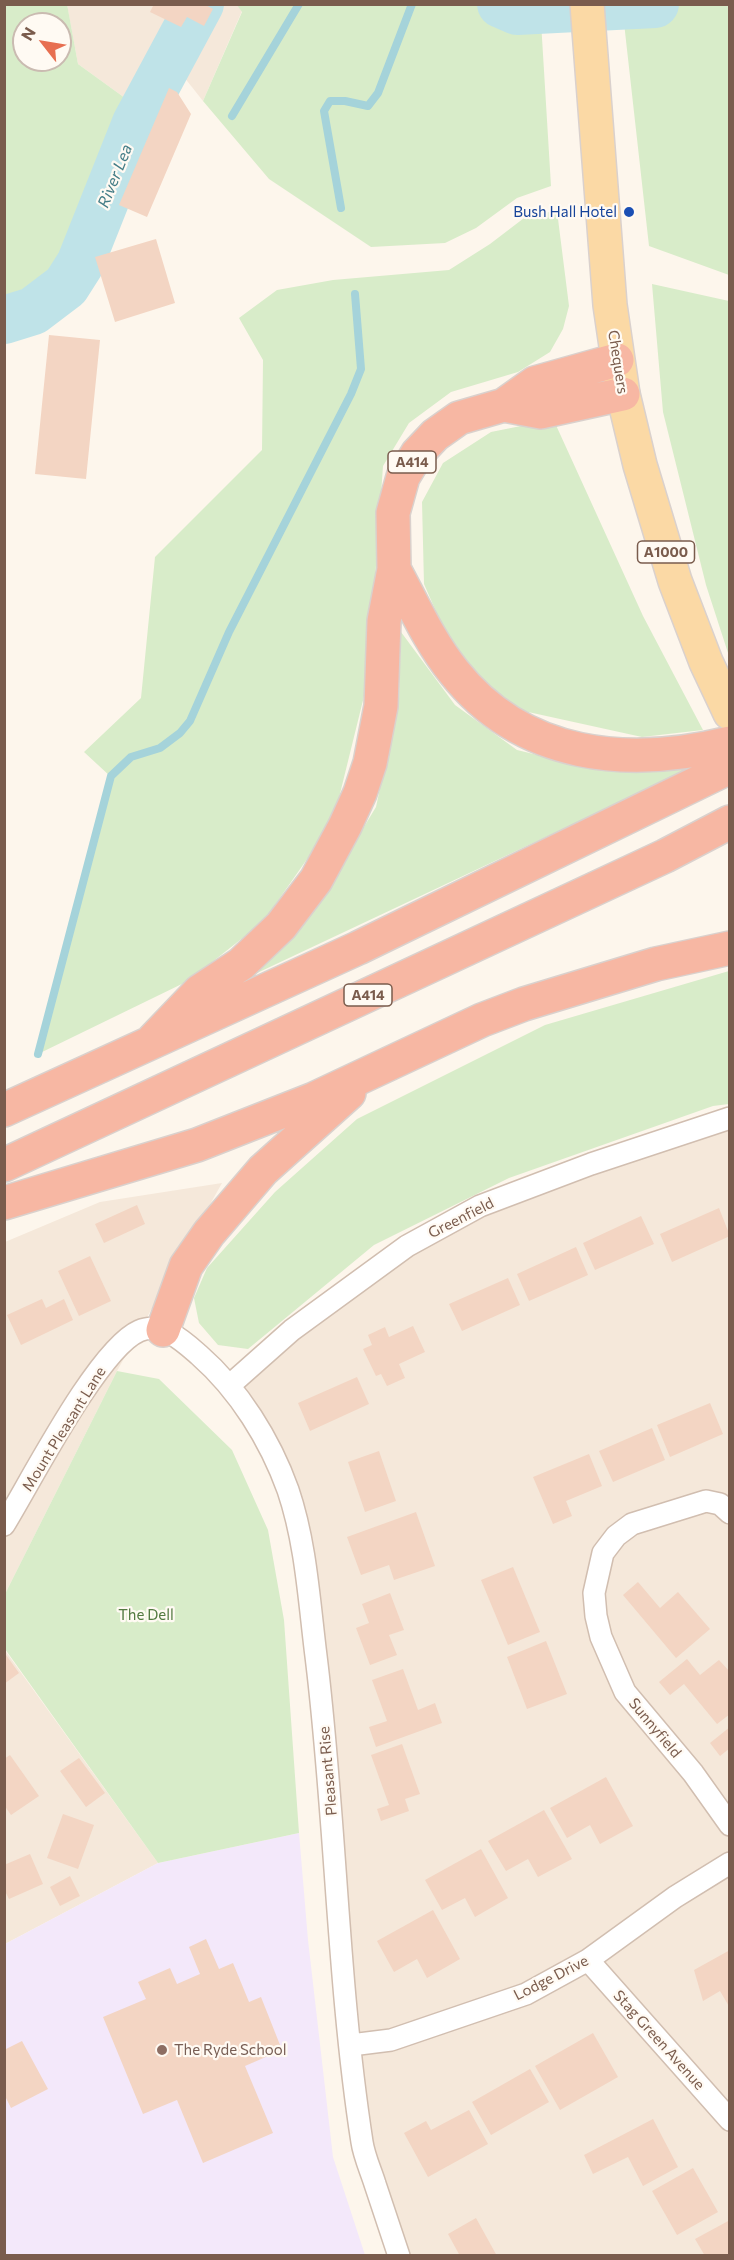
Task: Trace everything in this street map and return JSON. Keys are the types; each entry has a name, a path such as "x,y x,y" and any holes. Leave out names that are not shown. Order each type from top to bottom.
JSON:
{"highway":[{"name":"A414","path":"153,1040 200,992 241,964 281,926 316,880 345,826 370,763 381,706 384,621 393,569 393,513 403,477 417,454 435,435 459,418 504,405 535,383 617,360"},
{"name":"A414","path":"504,405 542,412 623,394"},
{"name":"A414","path":"393,569 435,646 455,673 480,701 504,720 534,736 568,748 646,757 692,752 729,743"},
{"name":"A414","path":"4,1110 358,948 729,767"},
{"name":"A414","path":"4,1165 665,856 729,822"},
{"path":"4,1203 197,1145 314,1099 482,1020 524,1004 656,964 729,948"},
{"path":"162,1330 186,1266 209,1233 263,1170 372,1072"}],"main road":[{"name":"Chequers","path":"587,4 599,187 610,305 623,394 640,465 675,581 727,709"}],"street":[{"name":"Greenfield","path":"230,1385 292,1330 406,1246 480,1206 591,1164 729,1118"},
{"name":"Mount Pleasant Lane","path":"4,1525 86,1388 107,1360 136,1332 149,1328 162,1330"},
{"name":"Pleasant Rise","path":"162,1330 183,1340 230,1385 271,1451 287,1488 301,1534 322,1704 351,2046 363,2146 399,2256"},
{"name":"Sunnyfield","path":"729,1514 720,1504 706,1501 632,1524 616,1536 603,1553 594,1593 601,1637 625,1692 693,1773 729,1825"},
{"name":"Lodge Drive","path":"351,2046 391,2040 526,1994 588,1960 675,1897 729,1863"},
{"name":"Stag Green Avenue","path":"588,1960 729,2120"}],"shaded area":[{"path":"237,4 242,11 203,101 180,72 157,63 136,106 78,64 72,32 72,12 68,12 67,5"},
{"path":"729,1118 729,2255 399,2255 363,2146 301,1534 230,1385 407,1246"},
{"path":"222,1183 117,1371 5,1594 5,1242 100,1202"},
{"path":"4,1649 158,1863 5,1944 4,1944"},
{"name":"The Ryde School","path":"299,1833 308,1940 333,2157 365,2255 5,2256 5,1944 158,1863"}],"green space":[{"path":"67,4 68,12 12,12 12,72 72,72 72,31 78,64 136,106 80,234 57,277 20,304 5,307 5,5"},
{"path":"237,5 540,5 551,186 517,198 476,228 445,243 371,247 269,179 203,101 242,12"},
{"path":"622,5 729,5 729,275 649,246"},
{"path":"557,211 569,306 563,329 550,352 518,372 451,392 409,423 383,466 368,680 333,822 263,922 188,981 38,1054 111,777 84,752 141,698 155,557 262,450 263,360 239,318 277,290 333,280 449,270 490,244 528,215"},
{"path":"652,284 729,301 729,656 706,585 663,412"},
{"path":"555,423 643,616 703,730 642,737 519,710 458,662 424,584 422,502 443,463 491,432 526,425"},
{"path":"401,632 455,705 517,750 587,767 688,770 255,974 316,906 376,807 399,699"},
{"path":"729,971 729,1104 713,1106 509,1178 374,1245 248,1349 218,1345 199,1323 194,1298 207,1268 275,1192 357,1119 545,1025"},
{"name":"The Dell","path":"117,1371 159,1379 232,1450 268,1530 284,1620 299,1833 158,1863 5,1649 5,1594"}],"building":[{"path":"154,4 204,4 213,9 204,26 187,17 181,27 150,12"},
{"path":"169,88 177,92 191,114 147,217 119,205"},
{"path":"156,239 175,303 115,322 95,257"},
{"path":"49,335 100,340 86,479 35,474"},
{"path":"137,1205 145,1224 104,1243 95,1224"},
{"path":"719,1208 730,1236 672,1262 660,1234"},
{"path":"641,1216 654,1244 595,1270 583,1243"},
{"path":"576,1247 588,1275 529,1301 517,1274"},
{"path":"90,1256 111,1301 79,1316 58,1271"},
{"path":"508,1278 520,1305 462,1331 449,1304"},
{"path":"42,1299 46,1308 64,1299 73,1320 21,1345 7,1315"},
{"path":"413,1326 425,1352 399,1364 405,1378 387,1386 381,1374 376,1376 363,1349 372,1345 368,1335 385,1327 389,1337"},
{"path":"357,1377 369,1404 310,1431 298,1403"},
{"path":"710,1403 723,1434 670,1457 657,1425"},
{"path":"652,1428 665,1460 613,1482 599,1451"},
{"path":"379,1451 396,1501 365,1512 348,1462"},
{"path":"589,1454 602,1486 566,1501 572,1516 553,1524 533,1477"},
{"path":"416,1512 435,1566 394,1580 389,1565 361,1575 347,1537"},
{"path":"513,1567 540,1632 508,1645 481,1580"},
{"path":"638,1582 660,1608 678,1592 710,1629 676,1658 623,1595"},
{"path":"390,1593 404,1630 389,1635 397,1655 370,1665 356,1628 369,1623 362,1604"},
{"path":"546,1641 567,1694 527,1709 507,1657"},
{"path":"6,1655 19,1673 4,1684 4,1656"},
{"path":"687,1659 700,1675 719,1660 730,1672 730,1714 717,1724 684,1684 670,1695 659,1682"},
{"path":"403,1669 418,1710 435,1703 442,1723 376,1747 369,1727 387,1721 372,1680"},
{"path":"730,1727 730,1748 720,1756 710,1743"},
{"path":"402,1744 420,1794 405,1799 409,1811 381,1821 377,1809 389,1805 371,1755"},
{"path":"10,1755 39,1796 11,1815 4,1805 4,1759"},
{"path":"79,1758 105,1793 86,1807 60,1771"},
{"path":"606,1777 633,1826 600,1844 590,1825 567,1838 550,1808"},
{"path":"544,1810 572,1859 538,1877 528,1859 506,1871 488,1841"},
{"path":"63,1814 94,1825 78,1869 47,1858"},
{"path":"481,1849 508,1898 475,1917 465,1898 442,1910 425,1880"},
{"path":"30,1854 43,1884 9,1899 4,1889 4,1865"},
{"path":"70,1876 80,1896 60,1906 50,1887"},
{"path":"433,1910 460,1959 427,1978 417,1959 394,1972 377,1941"},
{"path":"206,1939 219,1969 233,1963 249,2002 261,1997 282,2050 245,2066 273,2133 203,2163 177,2100 143,2114 103,2017 146,1999 138,1982 170,1968 177,1984 200,1974 189,1947"},
{"path":"730,1950 730,2008 720,1991 703,2001 694,1970"},
{"path":"593,2033 618,2077 560,2110 535,2066"},
{"path":"22,2041 48,2089 11,2108 4,2094 4,2050"},
{"path":"530,2069 549,2102 491,2135 472,2102"},
{"path":"469,2110 488,2144 428,2177 404,2133 426,2121 431,2130"},
{"path":"653,2119 678,2167 643,2186 628,2157 593,2174 584,2155"},
{"path":"693,2168 718,2212 677,2235 652,2191"},
{"path":"476,2218 497,2256 460,2256 448,2234"},
{"path":"730,2220 730,2256 705,2256 695,2239"}],"waterway":[{"name":"River Lea","path":"4,320 33,311 66,286 80,264 136,123 200,4"},
{"path":"232,116 299,4"},
{"path":"341,208 324,111 330,101 345,101 368,106 378,93 412,4"},
{"name":"River Lea","path":"501,4 517,11 655,4"},
{"path":"38,1054 111,776 131,757 160,748 180,733 190,721 229,632 351,394 361,369 355,294"}],"place":[{"name":"Bush Hall Hotel","path":"629,212"},
{"name":"The Ryde School","path":"162,2050"}]}
